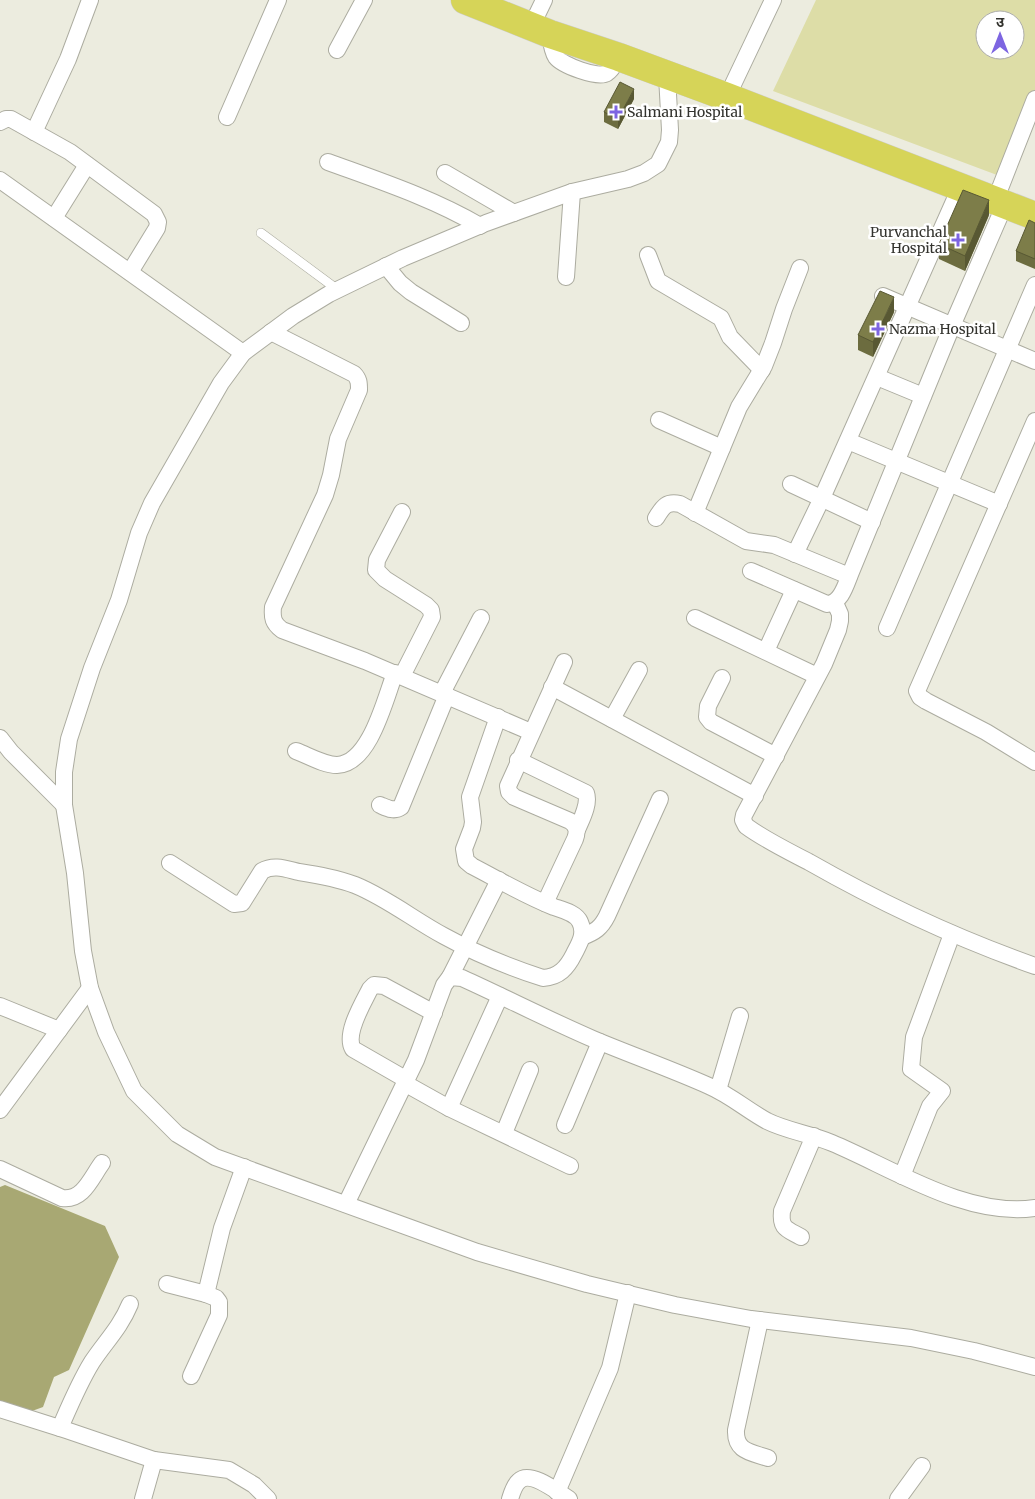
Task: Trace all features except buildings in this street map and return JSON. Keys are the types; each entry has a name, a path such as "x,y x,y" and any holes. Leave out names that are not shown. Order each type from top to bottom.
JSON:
{"highway":[{"path":"465,0 541,30 727,97 1035,216"}],"street":[{"path":"34,132 68,59 90,0"},
{"path":"227,117 278,0"},
{"path":"336,50 364,0"},
{"path":"541,30 544,0"},
{"path":"727,97 773,0"},
{"path":"667,76 669,142 658,164 644,173 628,179 572,192 514,213 386,266 338,290 271,332 243,354 220,383 152,503 140,533 119,600 92,668 69,739 64,772 64,805 75,873 83,951 90,988 106,1032 134,1091 177,1134 215,1156 477,1252 587,1284 675,1304 760,1320 910,1338 974,1351 1035,1367"},
{"path":"751,571 826,604 835,603 839,598 952,326 1000,203 1035,101"},
{"path":"0,122 11,119 70,152 157,219 157,228 130,272"},
{"path":"328,162 442,204 480,226"},
{"path":"54,218 88,165"},
{"path":"445,173 514,213"},
{"path":"0,180 243,354"},
{"path":"795,554 877,377 960,188"},
{"path":"566,278 572,192"},
{"path":"648,255 658,282 721,318 730,337 762,370"},
{"path":"386,266 410,292 461,322"},
{"path":"695,513 739,407 762,370 774,343 784,309 800,268"},
{"path":"887,628 1035,285"},
{"path":"883,296 1035,361"},
{"path":"271,332 354,374 359,383 359,390 338,439 325,495 273,607 272,618 275,624 282,630 398,675 531,732"},
{"path":"877,377 923,396"},
{"path":"659,420 722,448"},
{"path":"1035,421 917,691 920,697 926,701 986,732 1035,762"},
{"path":"848,441 999,504"},
{"path":"790,484 872,522"},
{"path":"656,518 664,506 669,503 680,504 746,541 774,545 849,576"},
{"path":"296,751 330,764 339,765 348,762 358,755 368,741 398,675 432,617 431,610 426,605 385,580 376,570 377,560 402,512"},
{"path":"766,651 794,590"},
{"path":"835,603 840,614 838,630 817,676 743,820 746,826 843,882 952,934 1035,966"},
{"path":"380,805 397,810 401,807 444,694 481,618"},
{"path":"695,618 817,676"},
{"path":"564,662 509,780 509,792 514,797 570,820 575,824 577,830"},
{"path":"612,720 639,670"},
{"path":"722,678 708,706 707,717 711,722 776,756"},
{"path":"552,687 755,796"},
{"path":"170,862 238,905 242,903 262,871 273,867 335,879 355,885 465,946 528,973 542,978 552,978 561,973 569,963 582,937 580,920 575,915 545,903 472,866 466,861 464,849 473,822 470,797 498,717"},
{"path":"0,738 11,752 64,805"},
{"path":"518,760 586,793 588,798 575,839 545,903"},
{"path":"582,937 594,932 604,921 660,799"},
{"path":"346,1204 416,1060 444,985 450,977 500,880"},
{"path":"902,1176 930,1106 942,1091 911,1069 914,1037 952,934"},
{"path":"450,977 462,978 600,1042 718,1090 769,1122 814,1136 948,1195 986,1206 1013,1209 1035,1208"},
{"path":"434,1013 384,986 374,985 370,989 350,1034 350,1044 353,1049 449,1108 570,1166"},
{"path":"0,1110 90,988"},
{"path":"449,1108 500,996"},
{"path":"0,1006 59,1030"},
{"path":"718,1090 740,1016"},
{"path":"565,1125 600,1042"},
{"path":"504,1133 530,1070"},
{"path":"800,1237 785,1228 781,1220 782,1211 814,1136"},
{"path":"0,1169 70,1200 81,1193 102,1163"},
{"path":"206,1294 222,1228 244,1167"},
{"path":"167,1284 206,1294 216,1298 219,1302 219,1315 191,1376"},
{"path":"510,1499 517,1483 526,1478 536,1479 563,1495 610,1368 628,1294"},
{"path":"60,1428 79,1383 115,1332 130,1304"},
{"path":"760,1320 736,1430 736,1439 740,1447 745,1450 768,1458"},
{"path":"0,1409 154,1460 186,1465 214,1466 230,1470 254,1485 268,1499"},
{"path":"143,1499 154,1460"},
{"path":"898,1499 922,1466"}],"lane":[{"path":"262,233 338,290"}],"shaded area":[{"path":"816,0 1035,0 1035,96 1005,178 773,91"},
{"path":"5,1185 105,1226 119,1257 69,1370 54,1377 43,1407 32,1411 0,1401 0,1187"}],"place":[{"name":"Salmani Hospital","path":"616,112"},
{"name":"Purvanchal Hospital","path":"958,240"},
{"name":"Nazma Hospital","path":"878,329"}]}
